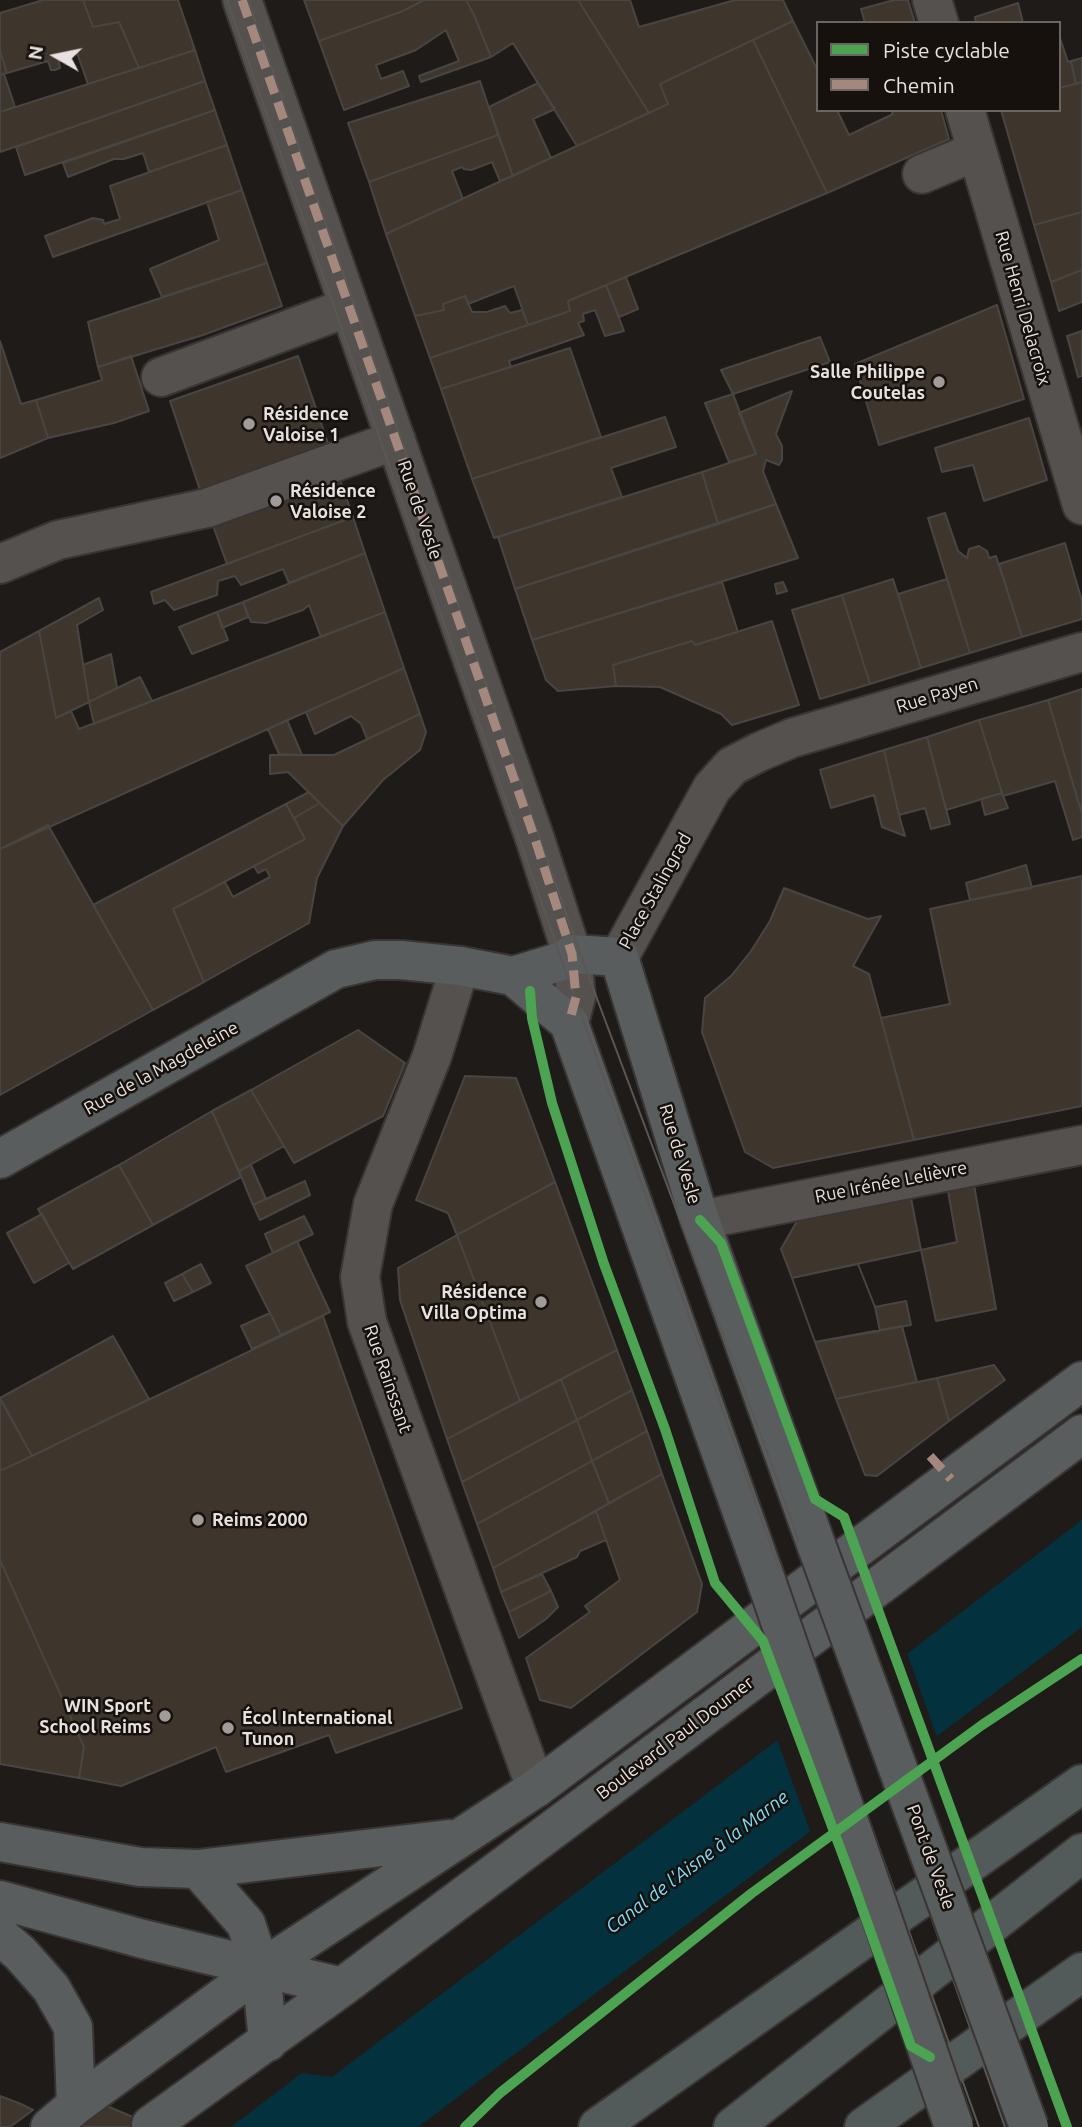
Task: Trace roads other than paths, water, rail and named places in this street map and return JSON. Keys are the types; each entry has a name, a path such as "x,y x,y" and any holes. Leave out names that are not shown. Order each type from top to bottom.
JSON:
{"highway":[{"path":"598,2127 1082,1784"},
{"path":"733,2127 1082,1853"},
{"path":"864,2127 1082,1972"}],"main road":[{"name":"Place Stalingrad","path":"322,977 336,969 375,960 460,966 513,976 562,961 572,954 619,957"},
{"name":"Rue de Vesle","path":"619,957 701,1220 817,1547"},
{"path":"513,976 569,1023"},
{"name":"Rue de la Magdeleine","path":"0,1159 322,977"},
{"name":"Rue de Vesle","path":"569,1023 767,1583 954,2127"},
{"path":"63,2116 261,1969 536,1788 1082,1381"},
{"name":"Boulevard Paul Doumer","path":"151,2125 268,2042 1082,1434"},
{"name":"Pont de Vesle","path":"817,1547 1029,2127"},
{"path":"0,1842 140,1867 198,1870 458,1838"},
{"path":"198,1870 246,1924 261,1969 268,2042"},
{"path":"0,1900 143,1939 342,1987"},
{"path":"0,1936 20,1953 51,1988 73,2027 63,2116"}],"street":[{"name":"Rue de Vesle","path":"242,0 531,827 572,954 576,997 569,1023"},
{"path":"932,0 938,21"},
{"name":"Rue Henri Delacroix","path":"966,112 1082,505"},
{"path":"922,174 977,151"},
{"path":"161,377 349,307"},
{"path":"0,564 58,540 206,508 396,440"},
{"name":"Rue Payen","path":"792,738 1082,652"},
{"name":"Place Stalingrad","path":"619,957 712,788 732,766 792,738"},
{"name":"Rue Rainssant","path":"460,966 432,1056 373,1204 360,1277 367,1322 536,1788"},
{"name":"Rue Irénée Lelièvre","path":"701,1220 1082,1145"}],"water":[{"name":"Canal de l'Aisne à la Marne","path":"1082,1520 1082,1627 418,2127 231,2127 302,2073 332,2077 779,1739 903,1657"}],"tram line":[{"path":"227,0 562,961 979,2127"},
{"path":"248,0 581,956 769,1457 1005,2127"}],"place":[{"name":"Salle Philippe Coutelas","path":"939,382"},
{"name":"Résidence Valoise 1","path":"249,424"},
{"name":"Résidence Valoise 2","path":"276,501"},
{"name":"Résidence Villa Optima","path":"541,1302"},
{"name":"Reims 2000","path":"198,1520"},
{"name":"WIN Sport School Reims","path":"165,1716"},
{"name":"Écol International Tunon","path":"228,1728"}]}
